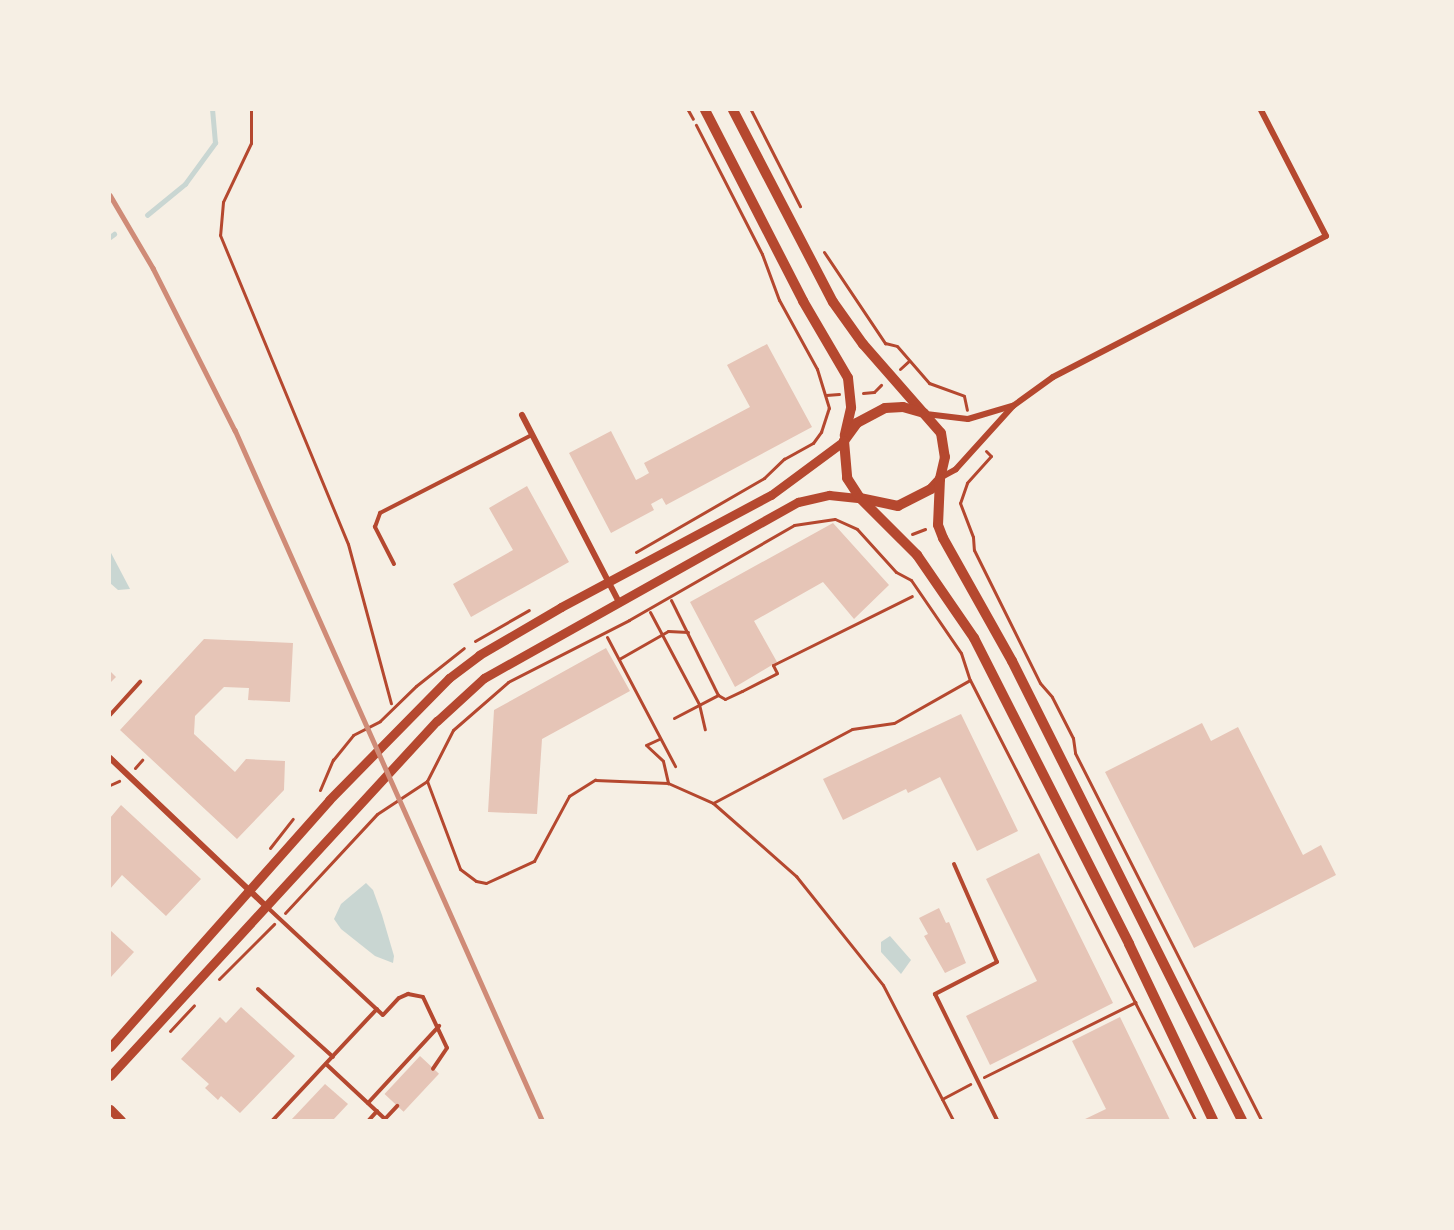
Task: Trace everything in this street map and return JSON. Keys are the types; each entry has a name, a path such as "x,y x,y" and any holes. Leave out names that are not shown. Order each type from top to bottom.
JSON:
{"main road":[{"path":"705,110 793,283 848,378 851,408 844,441 843,468 860,498 917,555 974,638 1109,904 1213,1120"},
{"path":"733,110 833,302 863,344 941,433 944,445 938,525 943,538 1012,661 1242,1120"},
{"path":"844,441 857,423 879,410 903,407 924,413"},
{"path":"860,498 898,506 922,496 940,479"}],"street":[{"path":"940,479 956,469 1013,406 1071,366 1326,236 1261,110"},
{"path":"924,413 968,419 1013,406"},
{"path":"522,415 619,602"},
{"path":"110,1047 329,800 449,678 509,637 771,495 844,441"},
{"path":"110,1076 265,905 458,699 511,660 798,502 829,495 860,498"},
{"path":"110,758 265,905"},
{"path":"110,1109 121,1120"}],"lane":[{"path":"394,564 375,527 380,513 532,435"},
{"path":"110,715 140,682"},
{"path":"954,864 997,962 935,994 997,1120"},
{"path":"265,905 383,1015 399,998 417,994 429,1005 447,1048 433,1068"},
{"path":"258,988 333,1057"},
{"path":"273,1120 377,1009"},
{"path":"368,1103 439,1026"},
{"path":"326,1064 386,1119 397,1106"},
{"path":"369,1120 377,1111"}],"path":[{"path":"251,110 250,143 223,202 220,235 348,544 391,703"},
{"path":"629,560 639,549 764,478 784,459 813,443 821,432 828,408 825,395 818,382 817,369 779,300 762,254 688,110"},
{"path":"751,110 801,209"},
{"path":"822,248 879,335 888,345 897,346 929,383 960,394 966,404"},
{"path":"898,370 909,361"},
{"path":"861,393 873,392 885,382"},
{"path":"825,395 840,394"},
{"path":"991,456 962,493 962,509 973,537 977,557 1040,683 1065,721 1075,753 1261,1120"},
{"path":"970,680 894,723 852,729 713,803 702,802 669,783 595,780 569,796 534,861 486,883 476,881 460,868 427,781 453,730 508,682 620,625 794,525 806,525 826,519 845,522 896,572 911,580 950,635 970,680 1195,1120"},
{"path":"909,537 927,529"},
{"path":"671,600 718,695 725,699 777,673 772,665 912,596"},
{"path":"650,612 699,704 705,729"},
{"path":"619,659 663,634 688,632"},
{"path":"607,637 675,766"},
{"path":"674,718 718,695"},
{"path":"659,739 646,745 663,761 669,783"},
{"path":"135,768 142,760"},
{"path":"110,785 124,780"},
{"path":"713,803 796,876 883,985 953,1120"},
{"path":"942,1099 1136,1002"}],"shaded area":[{"path":"110,551 130,589 118,590 110,583"},
{"path":"366,883 373,890 382,915 394,956 393,963 375,956 341,929 334,919 341,904"},
{"path":"890,936 911,960 901,974 881,952 881,942"}],"building":[{"path":"767,344 812,427 666,505 662,498 651,504 654,510 611,533 569,453 611,431 636,480 642,477 649,473 644,463 750,407 727,365"},
{"path":"527,486 569,562 471,617 453,584 513,550 489,508"},
{"path":"833,523 889,585 854,619 823,582 754,621 777,662 735,687 690,602"},
{"path":"204,639 293,643 290,702 248,700 249,688 224,687 195,716 194,734 235,772 246,759 285,761 284,790 237,839 120,730"},
{"path":"606,648 630,691 542,739 537,814 488,812 494,710"},
{"path":"110,671 116,677 110,683"},
{"path":"961,714 1018,831 977,851 940,777 908,793 906,789 843,820 823,779"},
{"path":"1202,723 1211,741 1238,727 1303,855 1321,845 1336,875 1194,948 1105,772"},
{"path":"121,805 201,879 166,916 122,875 110,889 110,818"},
{"path":"1039,853 1113,1003 990,1065 966,1016 1037,981 986,879"},
{"path":"939,908 946,923 949,922 966,963 945,973 924,936 928,934 919,918"},
{"path":"110,930 134,952 110,978"},
{"path":"241,1007 295,1056 240,1113 221,1096 218,1100 205,1088 209,1084 181,1059 220,1017 226,1023"},
{"path":"1120,1017 1170,1120 1083,1120 1106,1109 1072,1041"},
{"path":"420,1056 439,1074 404,1112 385,1094"},
{"path":"325,1084 348,1104 333,1120 291,1120"}],"waterway":[{"path":"147,215 185,184 215,143 212,110"},
{"path":"110,237 114,234"}],"railway":[{"path":"110,195 153,268 235,430 542,1120"}]}
